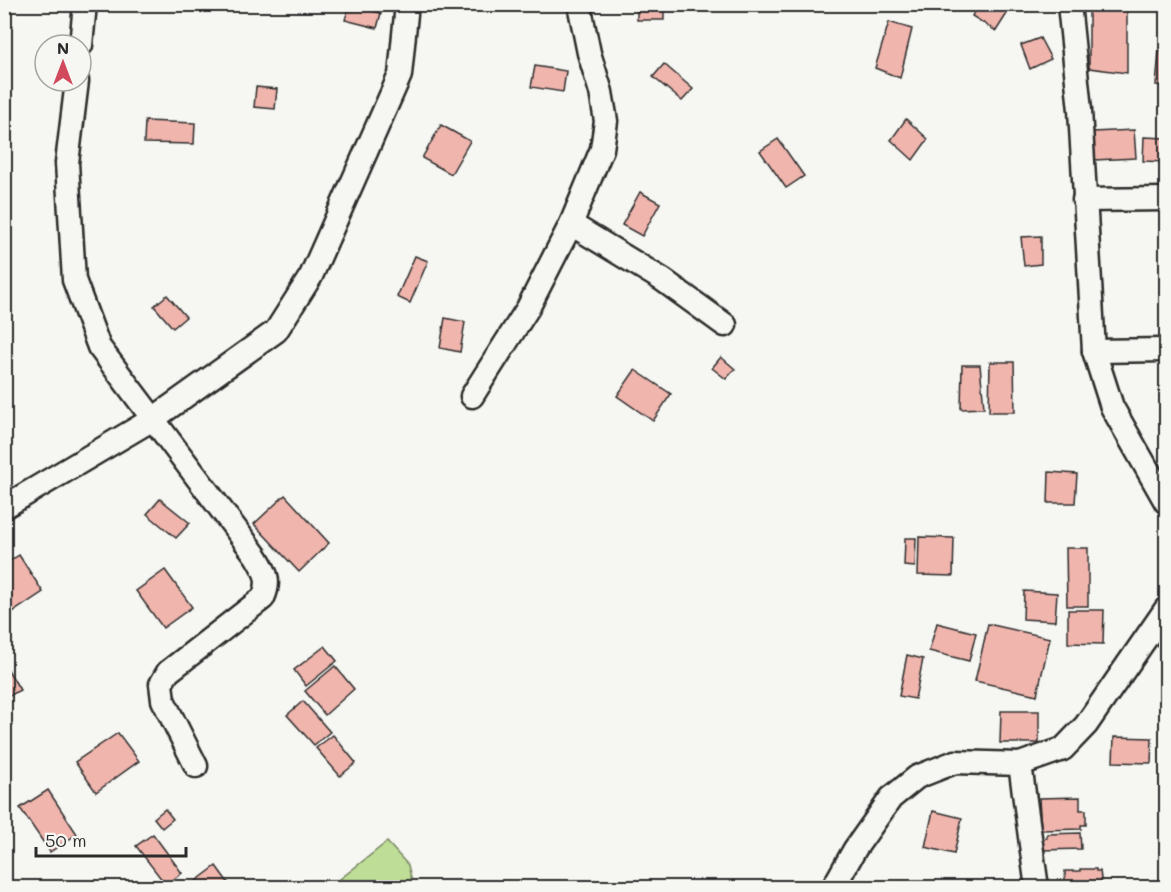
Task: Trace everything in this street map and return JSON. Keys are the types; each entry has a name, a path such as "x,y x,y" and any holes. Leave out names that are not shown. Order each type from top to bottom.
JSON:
{"street":[{"path":"82,33 85,4"},
{"path":"4,507 153,419 276,331 311,276 400,75 407,4"},
{"path":"472,396 528,308 571,224 602,148 606,121 579,4"},
{"path":"1070,4 1080,110 1094,351 1112,407 1167,502"},
{"path":"76,93 67,163 74,280 99,346 256,556 266,573 268,586 263,598 168,672 161,684 163,700 196,766"},
{"path":"1084,200 1167,199"},
{"path":"571,224 663,280 725,325"},
{"path":"1094,351 1167,350"},
{"path":"833,888 855,849 891,798 917,777 955,762 1020,764 1064,749 1086,724 1167,609"},
{"path":"1020,764 1038,888"}],"green space":[{"path":"387,842 408,865 413,887 330,887"}],"building":[{"path":"637,4 664,4 664,20 637,20"},
{"path":"978,4 1005,4 1010,9 996,31 972,16"},
{"path":"1089,4 1127,4 1127,73 1089,68"},
{"path":"349,6 381,13 377,28 345,20"},
{"path":"889,22 912,29 900,78 875,68"},
{"path":"1040,38 1051,59 1030,69 1021,45"},
{"path":"1159,51 1166,51 1166,86 1156,85"},
{"path":"664,64 693,89 682,101 653,77"},
{"path":"535,66 566,71 563,92 531,87"},
{"path":"256,87 277,89 275,109 254,107"},
{"path":"906,119 928,139 913,160 891,140"},
{"path":"145,121 195,123 194,144 144,143"},
{"path":"441,125 470,141 451,174 422,158"},
{"path":"1134,130 1136,158 1094,160 1093,132"},
{"path":"1144,137 1166,138 1166,162 1143,161"},
{"path":"778,139 804,176 786,188 760,151"},
{"path":"640,192 660,203 642,236 622,225"},
{"path":"1041,236 1041,264 1024,266 1021,237"},
{"path":"415,256 428,261 410,303 397,297"},
{"path":"167,295 186,317 173,328 154,306"},
{"path":"445,318 465,322 460,352 440,348"},
{"path":"721,357 735,369 726,379 712,368"},
{"path":"990,362 1014,362 1015,412 989,412"},
{"path":"962,365 980,365 984,408 961,409"},
{"path":"635,370 671,394 653,421 617,396"},
{"path":"1049,472 1077,474 1075,503 1048,503"},
{"path":"285,495 329,543 299,572 254,524"},
{"path":"160,499 190,523 176,538 147,514"},
{"path":"919,537 954,538 953,576 918,575"},
{"path":"905,538 916,538 915,567 904,566"},
{"path":"1066,548 1088,548 1088,606 1067,606"},
{"path":"19,555 43,592 4,618 4,565"},
{"path":"165,570 192,607 163,628 136,591"},
{"path":"1024,591 1057,593 1055,621 1023,619"},
{"path":"1068,610 1104,610 1103,644 1068,643"},
{"path":"937,623 976,633 969,661 929,651"},
{"path":"988,624 1050,638 1037,695 975,681"},
{"path":"325,646 337,661 306,686 294,670"},
{"path":"907,655 923,659 915,699 899,696"},
{"path":"4,663 20,690 4,699"},
{"path":"335,666 354,689 325,715 305,691"},
{"path":"303,701 330,732 314,745 287,715"},
{"path":"1001,711 1039,711 1039,743 1000,743"},
{"path":"118,733 139,761 96,792 75,762"},
{"path":"333,735 356,763 340,776 316,748"},
{"path":"1114,737 1152,738 1151,763 1113,762"},
{"path":"48,790 77,834 50,852 20,808"},
{"path":"1080,797 1080,810 1086,810 1086,825 1081,825 1081,829 1041,830 1039,798"},
{"path":"165,809 173,819 162,828 154,818"},
{"path":"933,811 962,818 954,854 925,847"},
{"path":"1080,833 1081,849 1042,850 1042,839 1047,838 1047,834"},
{"path":"153,834 182,873 166,885 136,846"},
{"path":"216,866 232,888 188,887"},
{"path":"1080,869 1100,871 1102,886 1065,886 1065,871 1080,871"}]}
